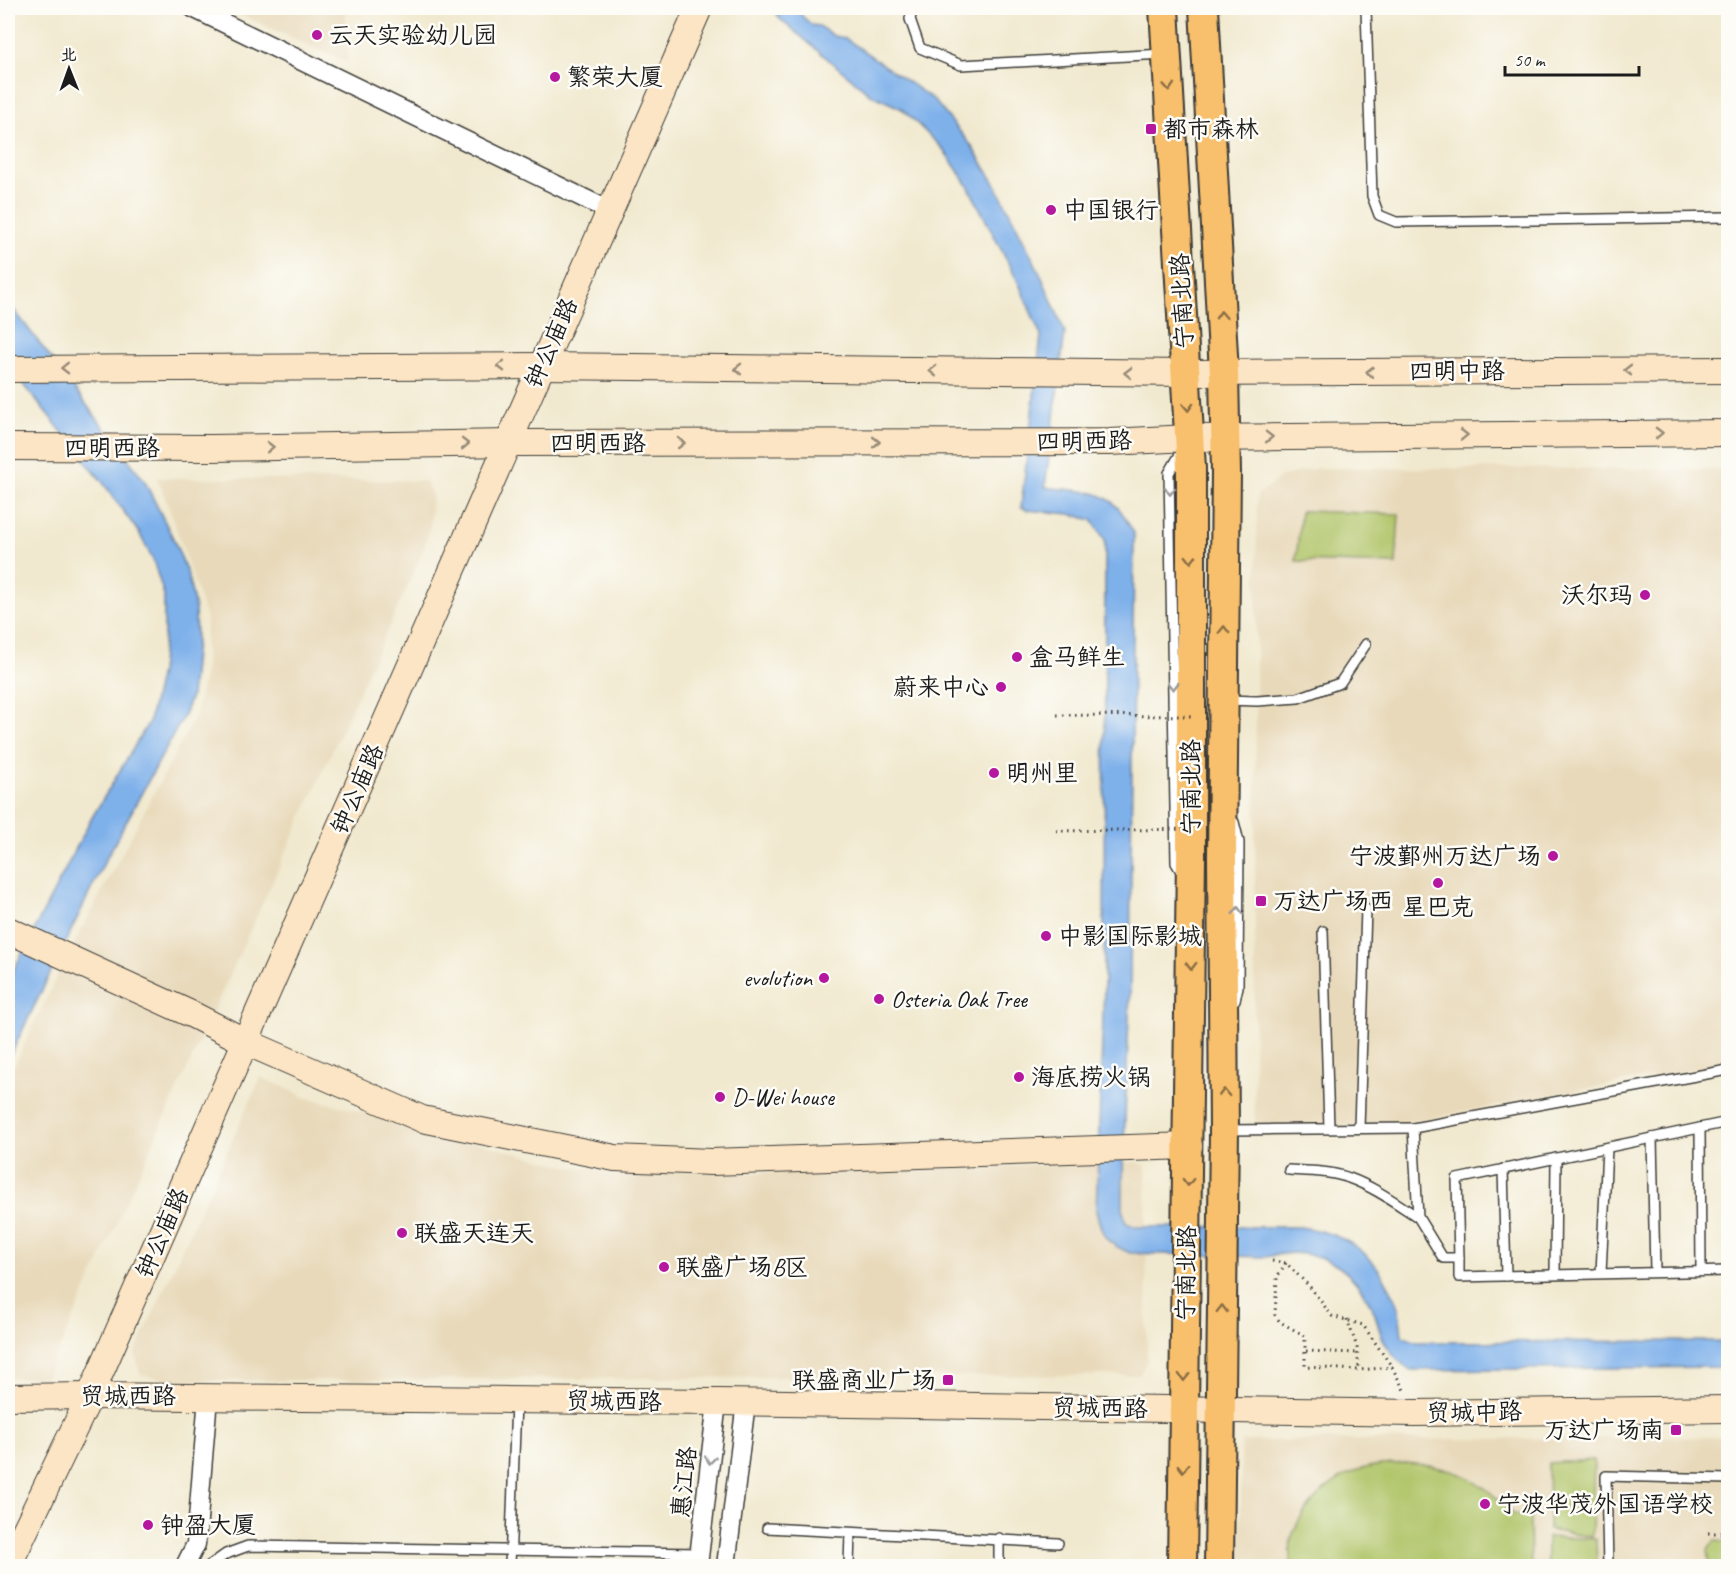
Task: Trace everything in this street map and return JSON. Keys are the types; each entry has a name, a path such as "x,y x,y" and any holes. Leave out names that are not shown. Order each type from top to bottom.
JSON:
{"main road":[{"name":"钟公庙路","path":"8,1566 90,1396 699,8"},
{"name":"宁南北路","path":"1164,8 1191,468 1189,1146 1182,1566"},
{"name":"宁南北路","path":"1204,8 1224,373 1225,438 1224,1130 1219,1566"},
{"path":"8,369 540,366 1186,374"},
{"name":"四明中路","path":"1186,374 1728,370"},
{"path":"1189,438 1728,433"},
{"name":"四明西路","path":"13,447 211,448 509,443 1110,442 1189,438"},
{"path":"8,930 193,1015 246,1042 422,1119 615,1158 723,1162 1189,1146"},
{"name":"贸城西路","path":"8,1397 746,1402 1220,1410"},
{"name":"贸城中路","path":"1220,1410 1415,1413 1728,1409"}],"street":[{"path":"193,8 610,211"},
{"path":"185,1566 196,1544 208,1397"},
{"name":"惠江路","path":"699,1560 717,1402"},
{"path":"726,1566 746,1402"}],"lane":[{"path":"913,8 910,19 920,48 961,65 1167,54"},
{"path":"1366,8 1372,196 1379,215 1396,222 1728,216"},
{"path":"1189,438 1170,473 1176,863 1191,887"},
{"path":"1224,700 1257,701 1298,698 1340,683 1366,644"},
{"path":"1359,1128 1366,909"},
{"path":"1323,931 1329,1128"},
{"path":"1224,1130 1413,1128 1728,1070"},
{"path":"1728,1122 1457,1179 1459,1277 1728,1271"},
{"path":"1413,1128 1418,1217"},
{"path":"1700,1128 1701,1271"},
{"path":"1652,1138 1655,1271"},
{"path":"1601,1273 1607,1148"},
{"path":"1555,1274 1556,1158"},
{"path":"1503,1169 1506,1276"},
{"path":"1289,1170 1316,1171 1347,1177 1377,1191 1418,1217 1443,1258 1459,1258"},
{"path":"510,1566 516,1400"},
{"path":"1608,1566 1606,1476 1728,1479"},
{"path":"767,1528 999,1538 1058,1543"},
{"path":"849,1566 850,1533"},
{"path":"999,1538 999,1566"},
{"path":"209,1566 226,1554 248,1546 511,1549 699,1560"}],"path":[{"path":"1057,715 1191,716"},
{"path":"1056,831 1191,829"},
{"path":"1272,1261 1286,1263 1310,1287 1332,1316 1363,1325 1392,1367 1415,1413"},
{"path":"1286,1263 1277,1277 1275,1315 1280,1322 1305,1336 1305,1367 1359,1370 1392,1367"},
{"path":"1347,1319 1357,1347 1359,1370"},
{"path":"1306,1351 1358,1353"},
{"path":"1707,1533 1728,1533"}],"shaded area":[{"name":"云天实验幼儿园","path":"226,8 345,8 348,63"},
{"name":"宁波鄞州万达广场","path":"1318,468 1728,469 1728,1063 1387,1126 1256,1126 1254,1106 1257,495 1283,476"},
{"path":"157,478 425,481 432,495 430,526 422,554 46,1378 8,1378 8,1078 57,976 196,714 205,671 206,618"},
{"path":"261,1077 305,1097 569,1167 731,1173 1138,1162 1146,1166 1147,1361 1139,1375 173,1381 140,1374 135,1353"},
{"name":"宁波华茂外国语学校","path":"1728,1437 1728,1566 1241,1566 1241,1441"}],"green space":[{"path":"1301,511 1399,514 1396,564 1296,561"},
{"path":"1594,1460 1592,1537 1549,1530 1548,1463"},
{"path":"1406,1463 1453,1471 1478,1483 1514,1515 1530,1515 1531,1566 1291,1566 1290,1545 1296,1526 1311,1503 1321,1493 1356,1471 1378,1465"},
{"path":"1547,1537 1596,1539 1597,1566 1547,1566"},
{"path":"1714,1541 1728,1542 1728,1566 1710,1566 1708,1550"}],"water":[{"path":"773,8 799,8 802,16 812,25 819,26 834,36 845,38 934,100 971,145 996,185 1040,273 1065,332 1045,487 1085,491 1104,497 1119,509 1134,533 1130,990 1123,1171 1123,1211 1126,1223 1136,1227 1300,1227 1329,1233 1353,1245 1373,1262 1394,1295 1400,1316 1402,1336 1416,1342 1728,1341 1728,1367 1409,1370 1386,1345 1374,1312 1355,1282 1331,1262 1317,1256 1301,1254 1266,1257 1130,1253 1109,1242 1106,1238 1096,1211 1104,986 1105,540 1092,520 1070,514 1027,510 1021,507 1041,336 1019,284 967,184 943,149 902,109 870,94 780,19"},
{"path":"8,302 144,480 174,540 188,575 195,608 196,641 191,696 184,715 105,861 8,1060 8,981 91,819 149,722 160,672 164,635 164,595 153,560 139,533 104,484 8,365"}],"place":[{"name":"云天实验幼儿园","path":"317,35"},
{"name":"繁荣大厦","path":"555,77"},
{"name":"都市森林","path":"1151,129"},
{"name":"中国银行","path":"1051,210"},
{"name":"沃尔玛","path":"1645,595"},
{"name":"盒马鲜生","path":"1017,657"},
{"name":"蔚来中心","path":"1001,687"},
{"name":"明州里","path":"994,773"},
{"name":"宁波鄞州万达广场","path":"1553,856"},
{"name":"星巴克","path":"1438,883"},
{"name":"万达广场西","path":"1261,901"},
{"name":"中影国际影城","path":"1046,936"},
{"name":"evolution","path":"824,978"},
{"name":"Osteria Oak Tree","path":"879,999"},
{"name":"海底捞火锅","path":"1019,1077"},
{"name":"D-Wei house","path":"720,1097"},
{"name":"联盛天连天","path":"402,1233"},
{"name":"联盛广场B区","path":"664,1267"},
{"name":"联盛商业广场","path":"948,1380"},
{"name":"万达广场南","path":"1676,1430"},
{"name":"宁波华茂外国语学校","path":"1485,1504"},
{"name":"钟盈大厦","path":"148,1525"}]}
